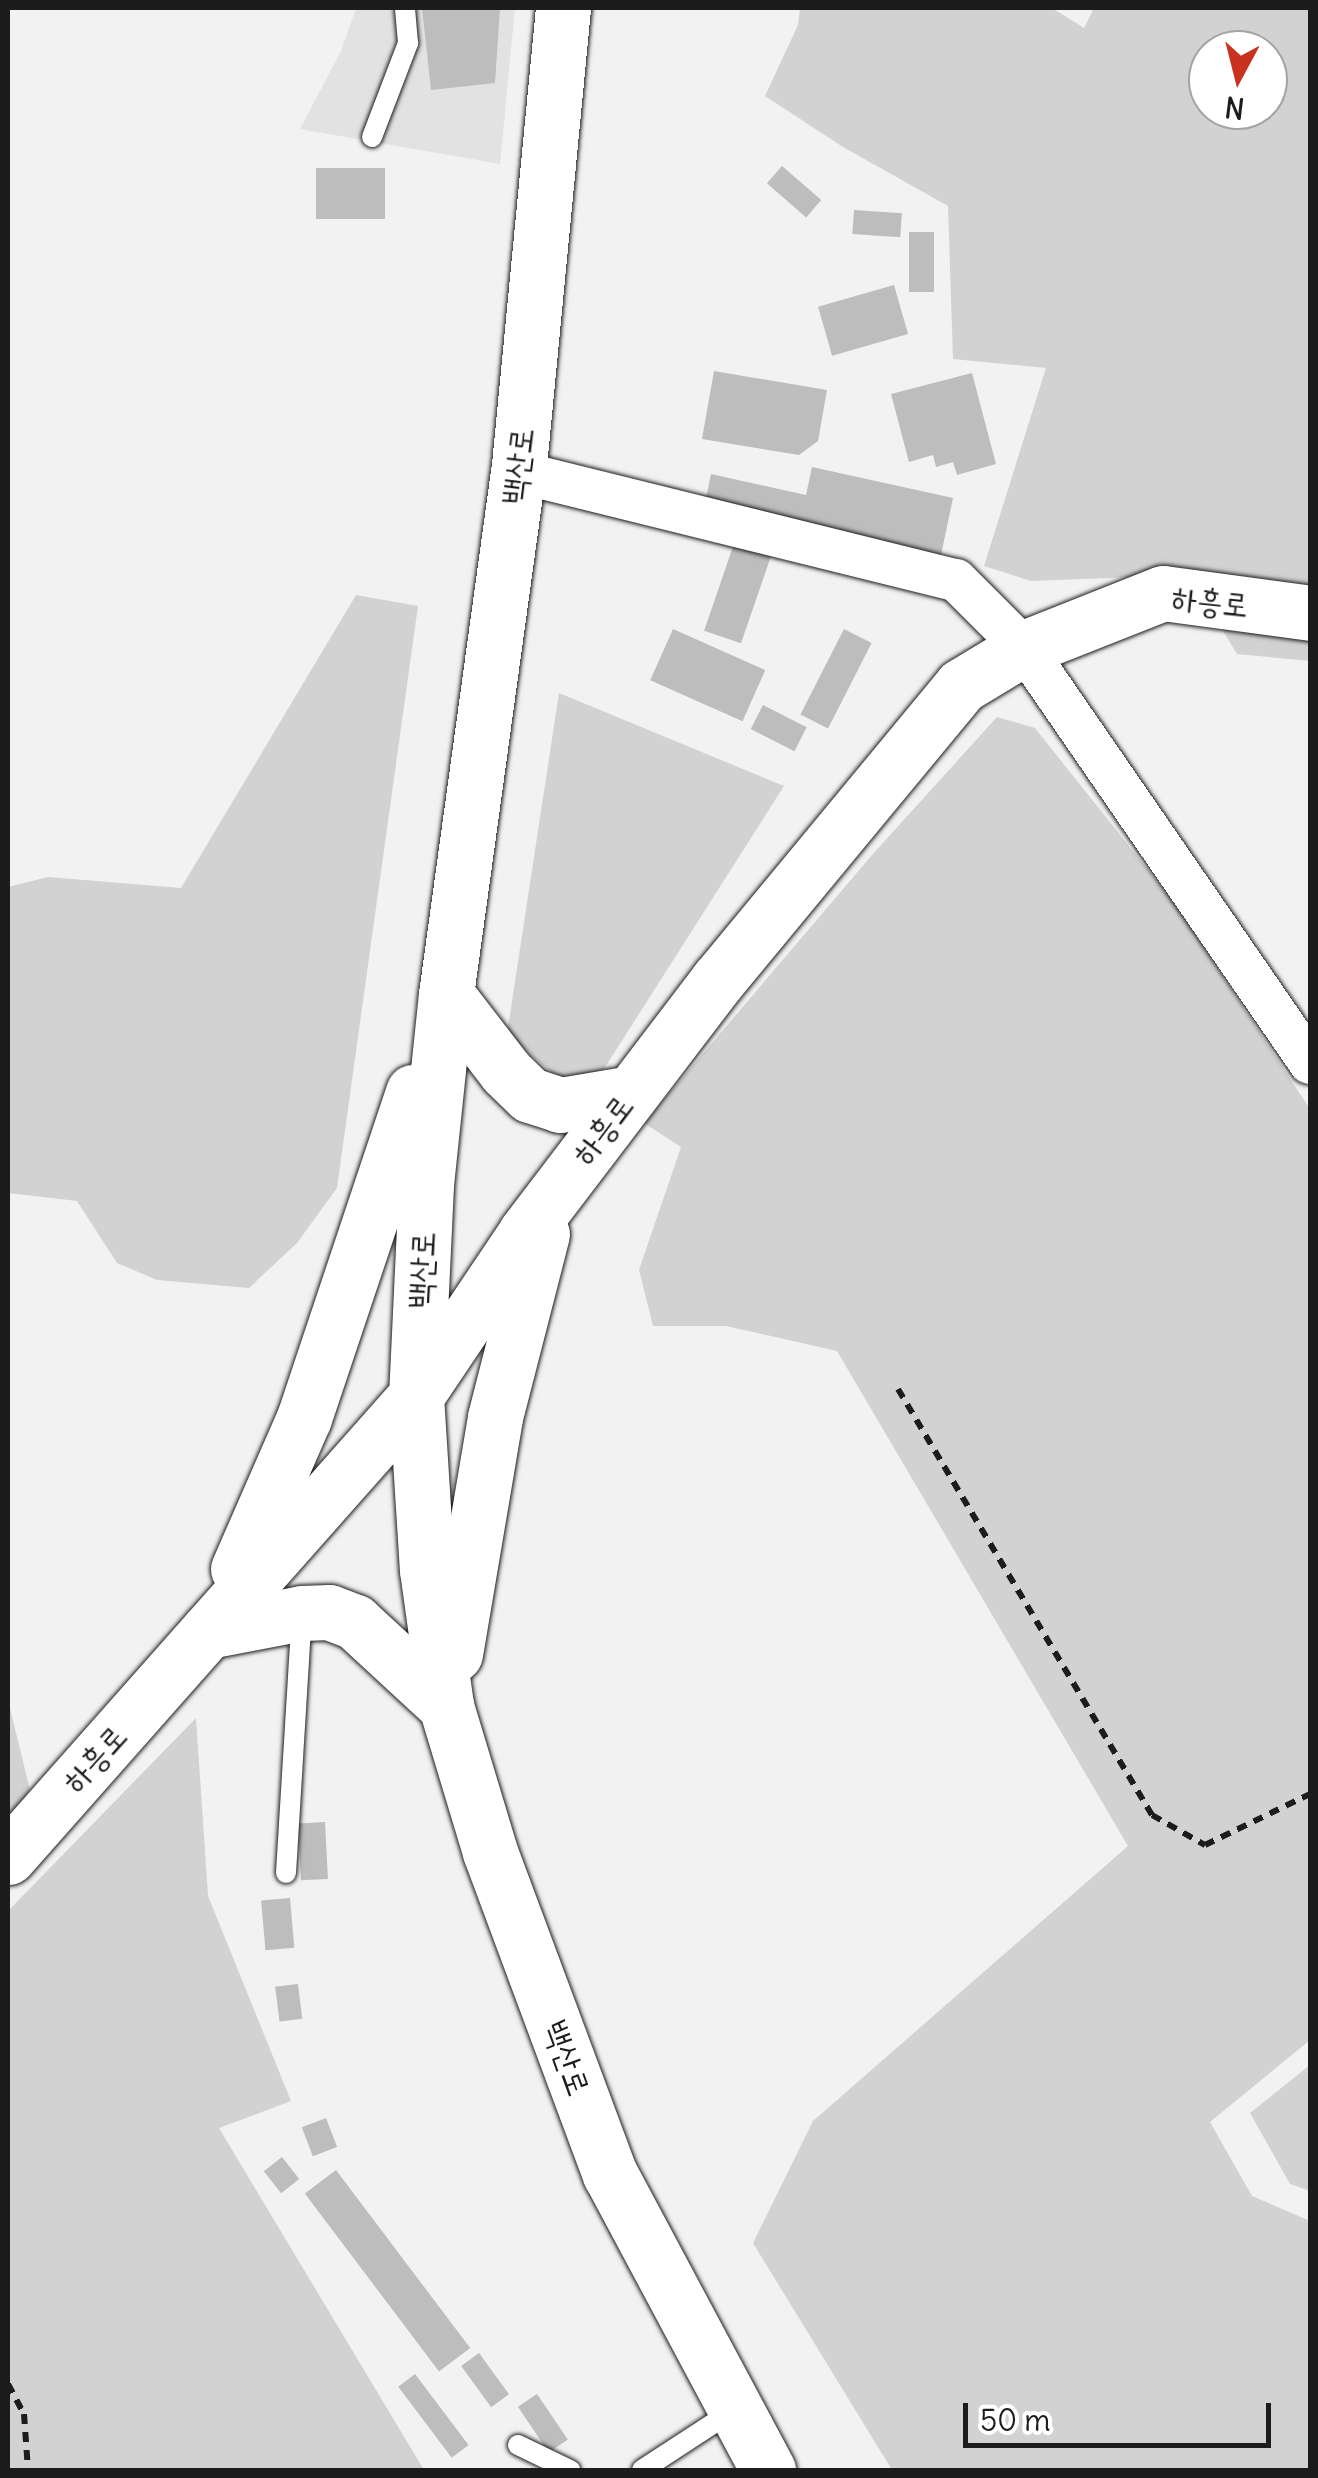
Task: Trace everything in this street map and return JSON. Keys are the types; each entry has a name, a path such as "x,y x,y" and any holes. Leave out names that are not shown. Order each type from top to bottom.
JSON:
{"main road":[{"name":"백산로","path":"562,8 518,472 446,994 426,1185 416,1396 428,1570 446,1706 490,1852 610,2174 768,2470"},
{"name":"하흥로","path":"8,1857 416,1396 553,1196 718,980 961,686 1024,648 1163,594 1310,613"},
{"path":"446,994 506,1072 530,1096 560,1104 632,1093"},
{"path":"208,1630 273,1496 304,1418 446,994"},
{"path":"446,1706 495,1417 553,1196"},
{"path":"208,1630 302,1612 329,1612 356,1622 446,1706"}],"street":[{"path":"518,472 956,580 1024,648 1310,1062"}],"lane":[{"path":"372,137 408,43 405,8"},
{"path":"286,1872 302,1612"},
{"path":"642,2470 735,2409"},
{"path":"518,2445 570,2470"}],"path":[{"path":"898,1389 1152,1814 1206,1845 1310,1794"},
{"path":"8,2384 24,2414 28,2470"}],"shaded area":[{"path":"356,8 515,8 500,164 300,129 341,51"},
{"path":"800,8 1052,8 1084,28 1094,8 1310,8 1310,661 1237,654 1189,575 1031,581 984,566 1046,368 953,359 948,206 843,147 765,96 798,25"},
{"path":"356,595 418,606 337,1188 297,1243 249,1288 157,1280 117,1263 77,1201 8,1193 8,887 48,877 181,888"},
{"path":"559,693 784,786 602,1072 559,1079 507,1034"},
{"path":"997,717 1035,728 1175,904 1310,1109 1310,2040 1210,2122 1252,2196 1310,2221 1310,2470 892,2470 753,2243 813,2121 1128,1846 837,1351 726,1326 653,1326 639,1270 681,1147 644,1123 872,855"},
{"path":"8,1700 30,1790 8,1817"},
{"path":"196,1718 208,1896 291,2101 219,2128 424,2470 8,2470 8,1911"},
{"path":"1310,2065 1310,2191 1290,2184 1250,2113"}],"building":[{"path":"422,8 500,8 495,83 431,90"},
{"path":"782,166 821,200 806,217 767,183"},
{"path":"316,168 385,168 385,219 316,219"},
{"path":"854,210 902,213 900,237 852,234"},
{"path":"909,232 934,232 934,292 909,292"},
{"path":"894,285 908,334 832,356 818,307"},
{"path":"714,371 827,390 818,441 799,455 702,439"},
{"path":"972,373 996,464 957,475 953,462 936,467 933,455 909,462 891,394"},
{"path":"812,467 953,498 941,555 705,503 711,474 806,495"},
{"path":"736,538 773,551 741,643 704,631"},
{"path":"673,629 765,670 742,721 650,680"},
{"path":"844,629 872,643 828,729 800,715"},
{"path":"763,705 807,727 794,751 751,729"},
{"path":"325,1822 328,1879 301,1880 298,1823"},
{"path":"290,1898 294,1948 265,1950 261,1901"},
{"path":"298,1984 302,2019 279,2022 275,1987"},
{"path":"326,2118 337,2147 313,2156 302,2127"},
{"path":"282,2157 299,2179 281,2193 264,2171"},
{"path":"336,2170 470,2348 439,2372 305,2193"},
{"path":"479,2353 509,2394 491,2407 461,2366"},
{"path":"415,2374 469,2445 452,2458 398,2387"},
{"path":"537,2394 568,2440 549,2452 518,2407"}]}
